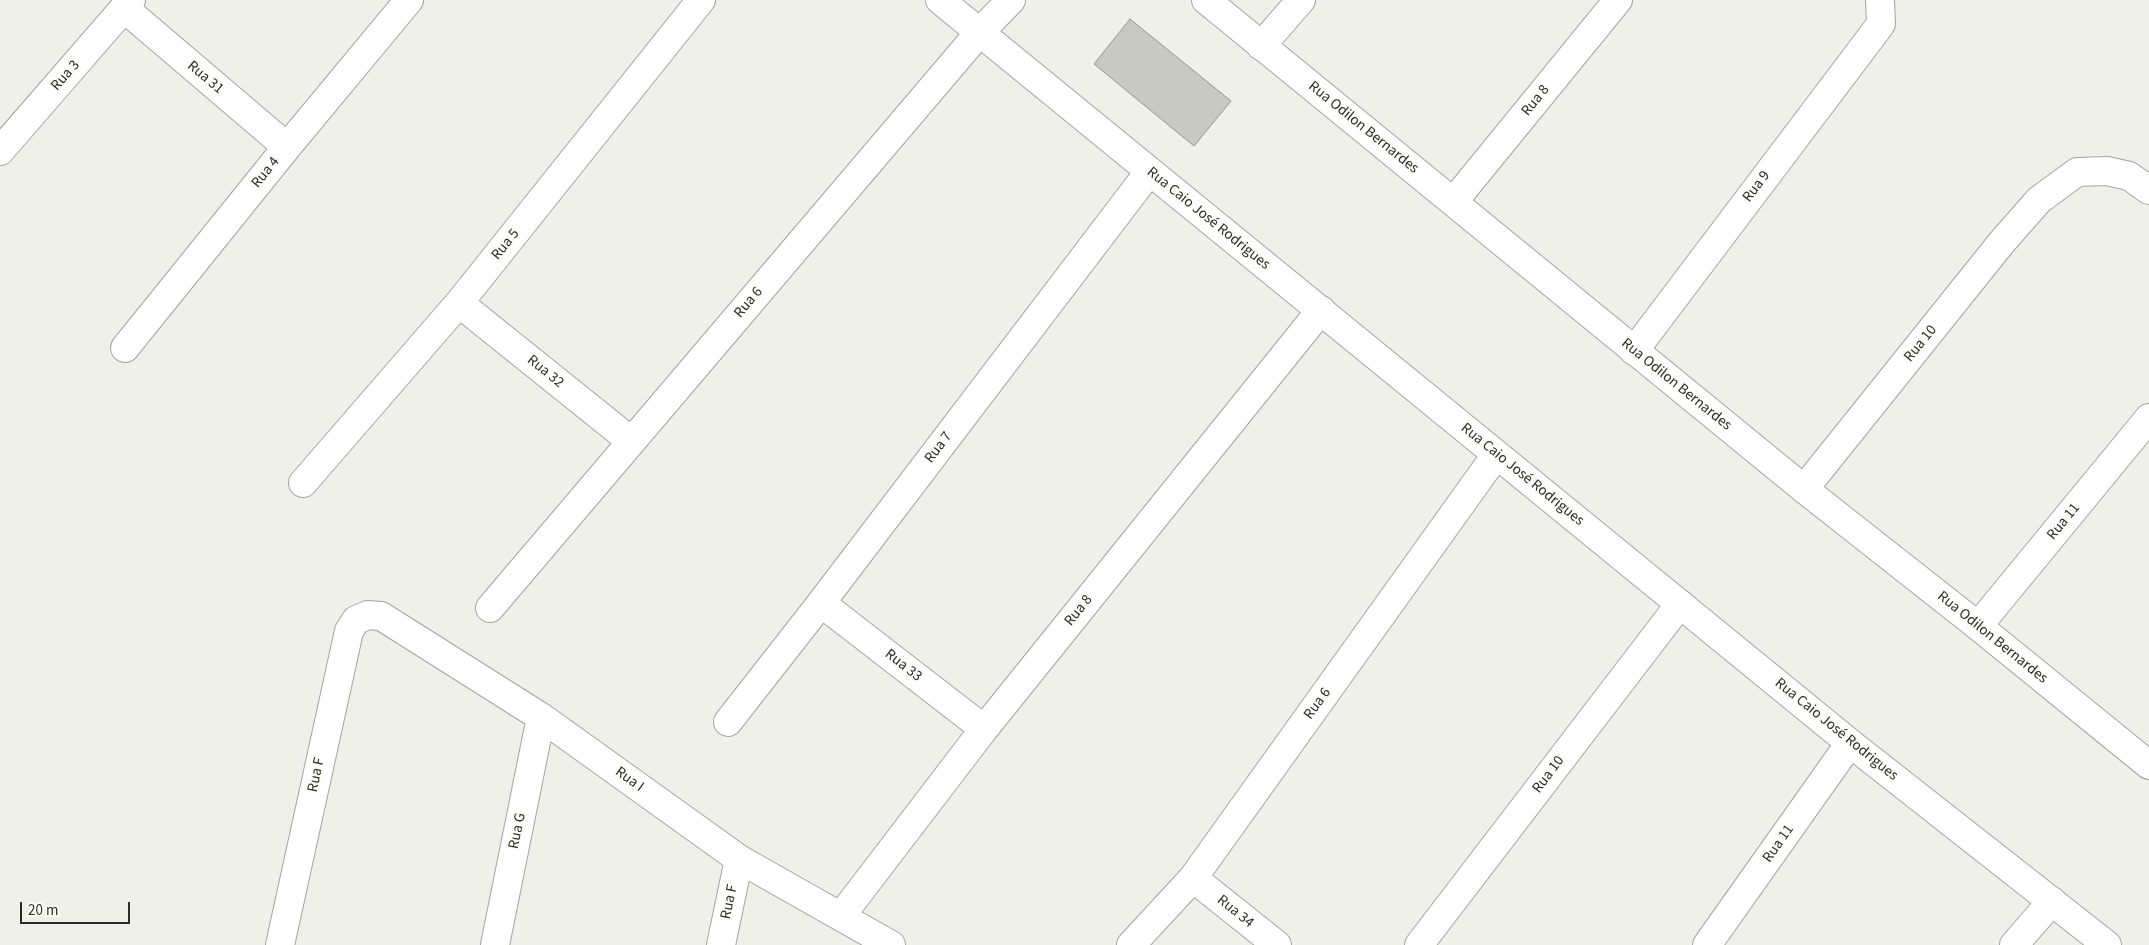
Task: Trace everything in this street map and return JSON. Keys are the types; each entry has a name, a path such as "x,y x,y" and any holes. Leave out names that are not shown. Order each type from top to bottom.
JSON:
{"street":[{"name":"Rua 4","path":"126,348 287,147 409,0"},
{"name":"Rua 5","path":"302,483 459,303 701,0"},
{"name":"Rua Caio José Rodrigues","path":"940,0 1850,743 2107,945"},
{"name":"Rua 6","path":"490,608 979,33 1011,0"},
{"name":"Rua Odilon Bernardes","path":"1206,0 1804,489 1978,626 2149,765"},
{"path":"1261,46 1301,0"},
{"name":"Rua 8","path":"1454,201 1618,0"},
{"name":"Rua 31","path":"127,4 287,147"},
{"name":"Rua 3","path":"0,151 127,4"},
{"name":"Rua 9","path":"1634,351 1880,12"},
{"name":"Rua 10","path":"1804,489 2002,242 2039,200 2077,172 2107,171 2129,176 2149,190"},
{"name":"Rua 7","path":"728,722 821,603 1149,172"},
{"name":"Rua 32","path":"459,303 632,441"},
{"name":"Rua 8","path":"841,916 984,730 1321,310"},
{"name":"Rua 11","path":"1978,626 2149,418"},
{"name":"Rua 6","path":"1131,945 1193,878 1496,455"},
{"name":"Rua 33","path":"821,603 984,730"},
{"name":"Rua 10","path":"1419,945 1680,604"},
{"name":"Rua I","path":"368,615 381,616 541,717 738,859 892,945"},
{"name":"Rua F","path":"280,945 349,631 356,620 368,615"},
{"name":"Rua G","path":"494,945 541,717"},
{"name":"Rua 11","path":"1707,945 1850,743"},
{"name":"Rua F","path":"721,945 738,859"},
{"name":"Rua 34","path":"1193,878 1276,945"},
{"path":"2014,945 2052,901"}],"building":[{"path":"1130,19 1231,101 1194,146 1094,64"}]}
